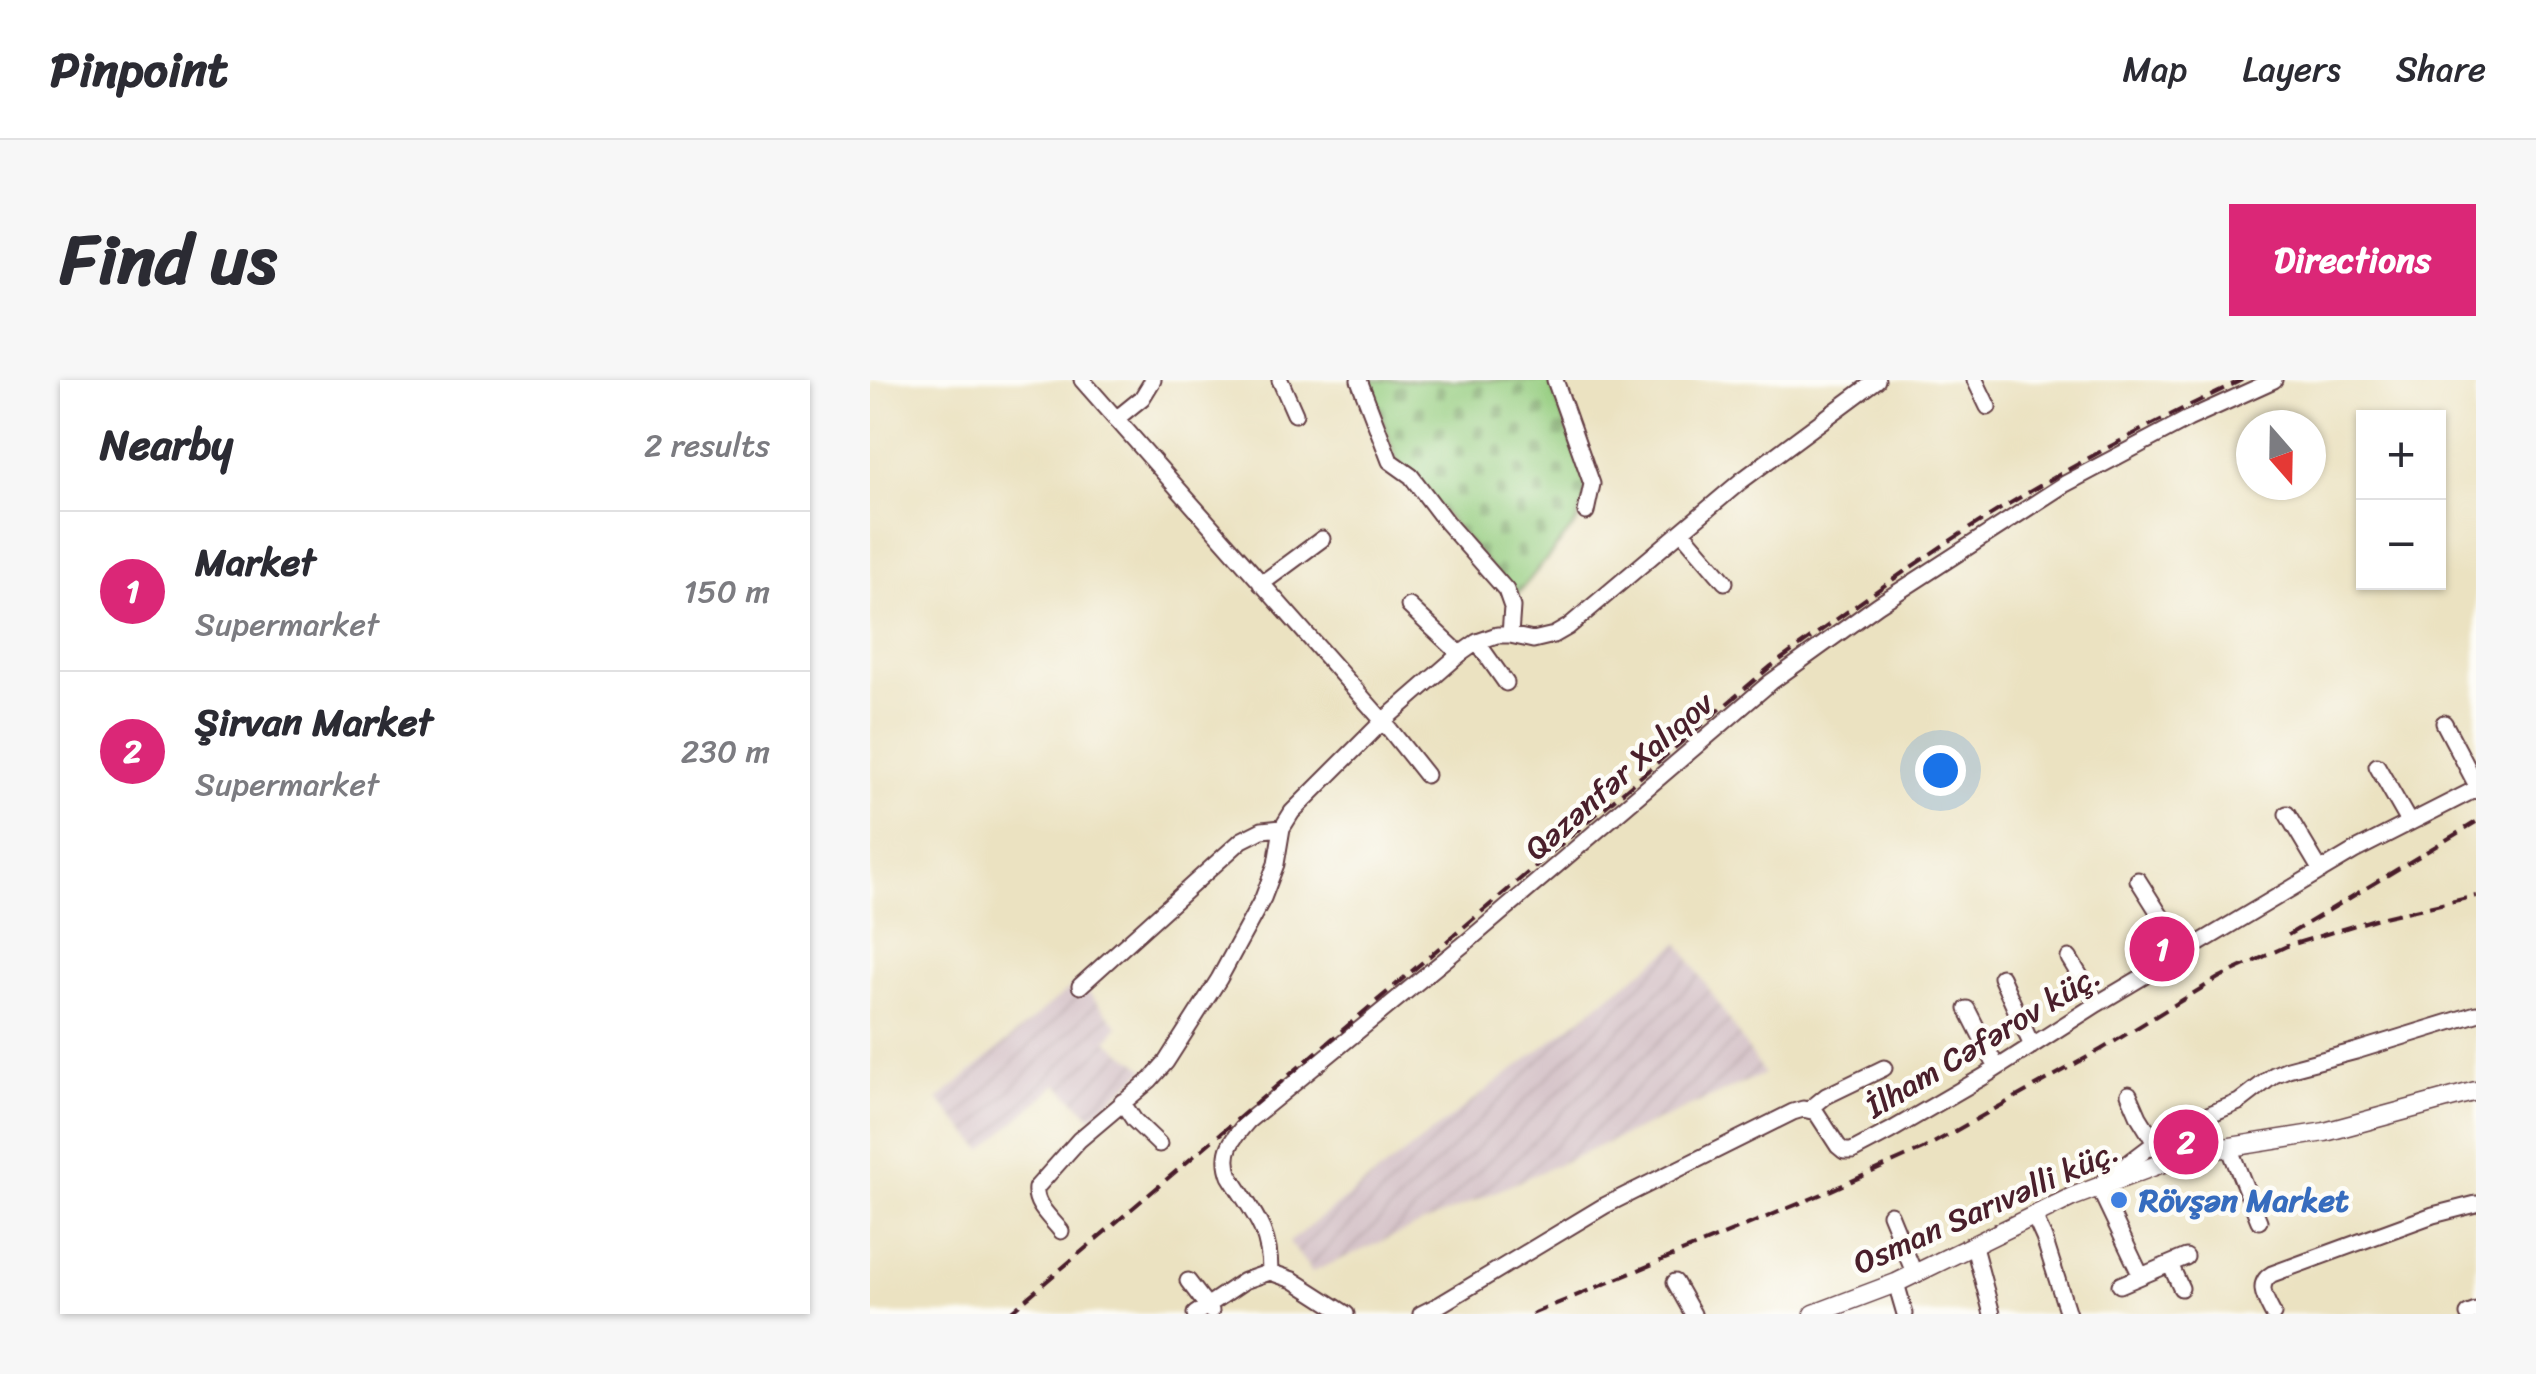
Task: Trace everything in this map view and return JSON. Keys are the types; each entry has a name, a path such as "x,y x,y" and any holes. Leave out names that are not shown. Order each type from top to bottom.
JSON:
{"street":[{"path":"1082,380 1426,775"},
{"path":"1116,419 1142,398 1153,380"},
{"path":"1280,380 1295,414"},
{"path":"1360,380 1390,461 1411,476 1506,590 1512,607 1510,634"},
{"path":"1555,380 1592,484 1586,512"},
{"path":"1061,1231 1039,1205 1036,1188 1079,1140 1166,1062 1233,956 1268,886 1282,828 1300,803 1460,654 1497,634 1533,640 1568,627 1741,481 1877,380"},
{"path":"1975,380 1988,407"},
{"name":"Qəzənfər Xalıqov","path":"1270,1272 1270,1246 1264,1229 1226,1166 1226,1150 1248,1121 1470,940 1806,655 2065,484 2188,419 2274,380"},
{"path":"1682,532 1725,582"},
{"path":"1261,584 1322,539"},
{"path":"1409,606 1460,654"},
{"path":"1477,642 1506,684"},
{"path":"2444,723 2476,787"},
{"path":"2377,766 2409,822"},
{"name":"İlham Cəfərov küç.","path":"1810,1109 1820,1116 1838,1146 1844,1151 1852,1150 1997,1068 2096,1004 2321,871 2476,787"},
{"path":"2287,814 2321,871"},
{"path":"1080,986 1242,840 1262,830 1282,828"},
{"path":"2138,880 2184,953"},
{"path":"2069,958 2096,1004"},
{"path":"2000,978 2032,1046"},
{"path":"1967,1009 1997,1068"},
{"path":"2141,1276 2098,1186 2155,1142 2239,1102 2265,1080 2288,1069 2476,1014"},
{"path":"1421,1314 1604,1206 1793,1112 1810,1109 1826,1096 1884,1068"},
{"name":"Osman Sarıvəlli küç.","path":"1814,1314 1914,1275 2098,1186 2166,1162 2229,1146 2325,1132 2476,1091"},
{"path":"2129,1094 2166,1162"},
{"path":"1122,1102 1159,1144"},
{"path":"2229,1146 2258,1221"},
{"path":"2272,1314 2262,1290 2272,1274 2434,1215 2476,1204"},
{"path":"1890,1214 1914,1275"},
{"path":"2034,1216 2068,1314"},
{"path":"1974,1247 1992,1314"},
{"path":"2120,1285 2186,1257"},
{"path":"2170,1264 2181,1288"},
{"path":"1188,1281 1205,1311 1244,1282 1270,1272 1293,1280 1346,1314"},
{"path":"1675,1282 1693,1314"},
{"path":"1896,1283 1905,1314"},
{"path":"2468,1314 2476,1310"}],"shaded area":[{"path":"1679,943 1764,1074 1312,1272 1289,1242"},
{"path":"1078,981 1118,1026 1107,1041 1146,1069 1092,1117 1057,1084 983,1150 938,1100"}],"green space":[{"path":"1369,380 1550,380 1588,489 1577,522 1516,596 1396,459"}],"railway":[{"path":"1008,1314 1770,667 1991,515 2105,449 2242,380"},
{"path":"2288,935 2476,822"},
{"path":"1532,1314 1923,1149 2102,1049 2220,977 2287,946 2375,919 2476,896"}],"place":[{"name":"Market","path":"2162,949"},
{"name":"Şirvan Market","path":"2186,1142"},
{"name":"Rövşən Market","path":"2119,1200"}]}
